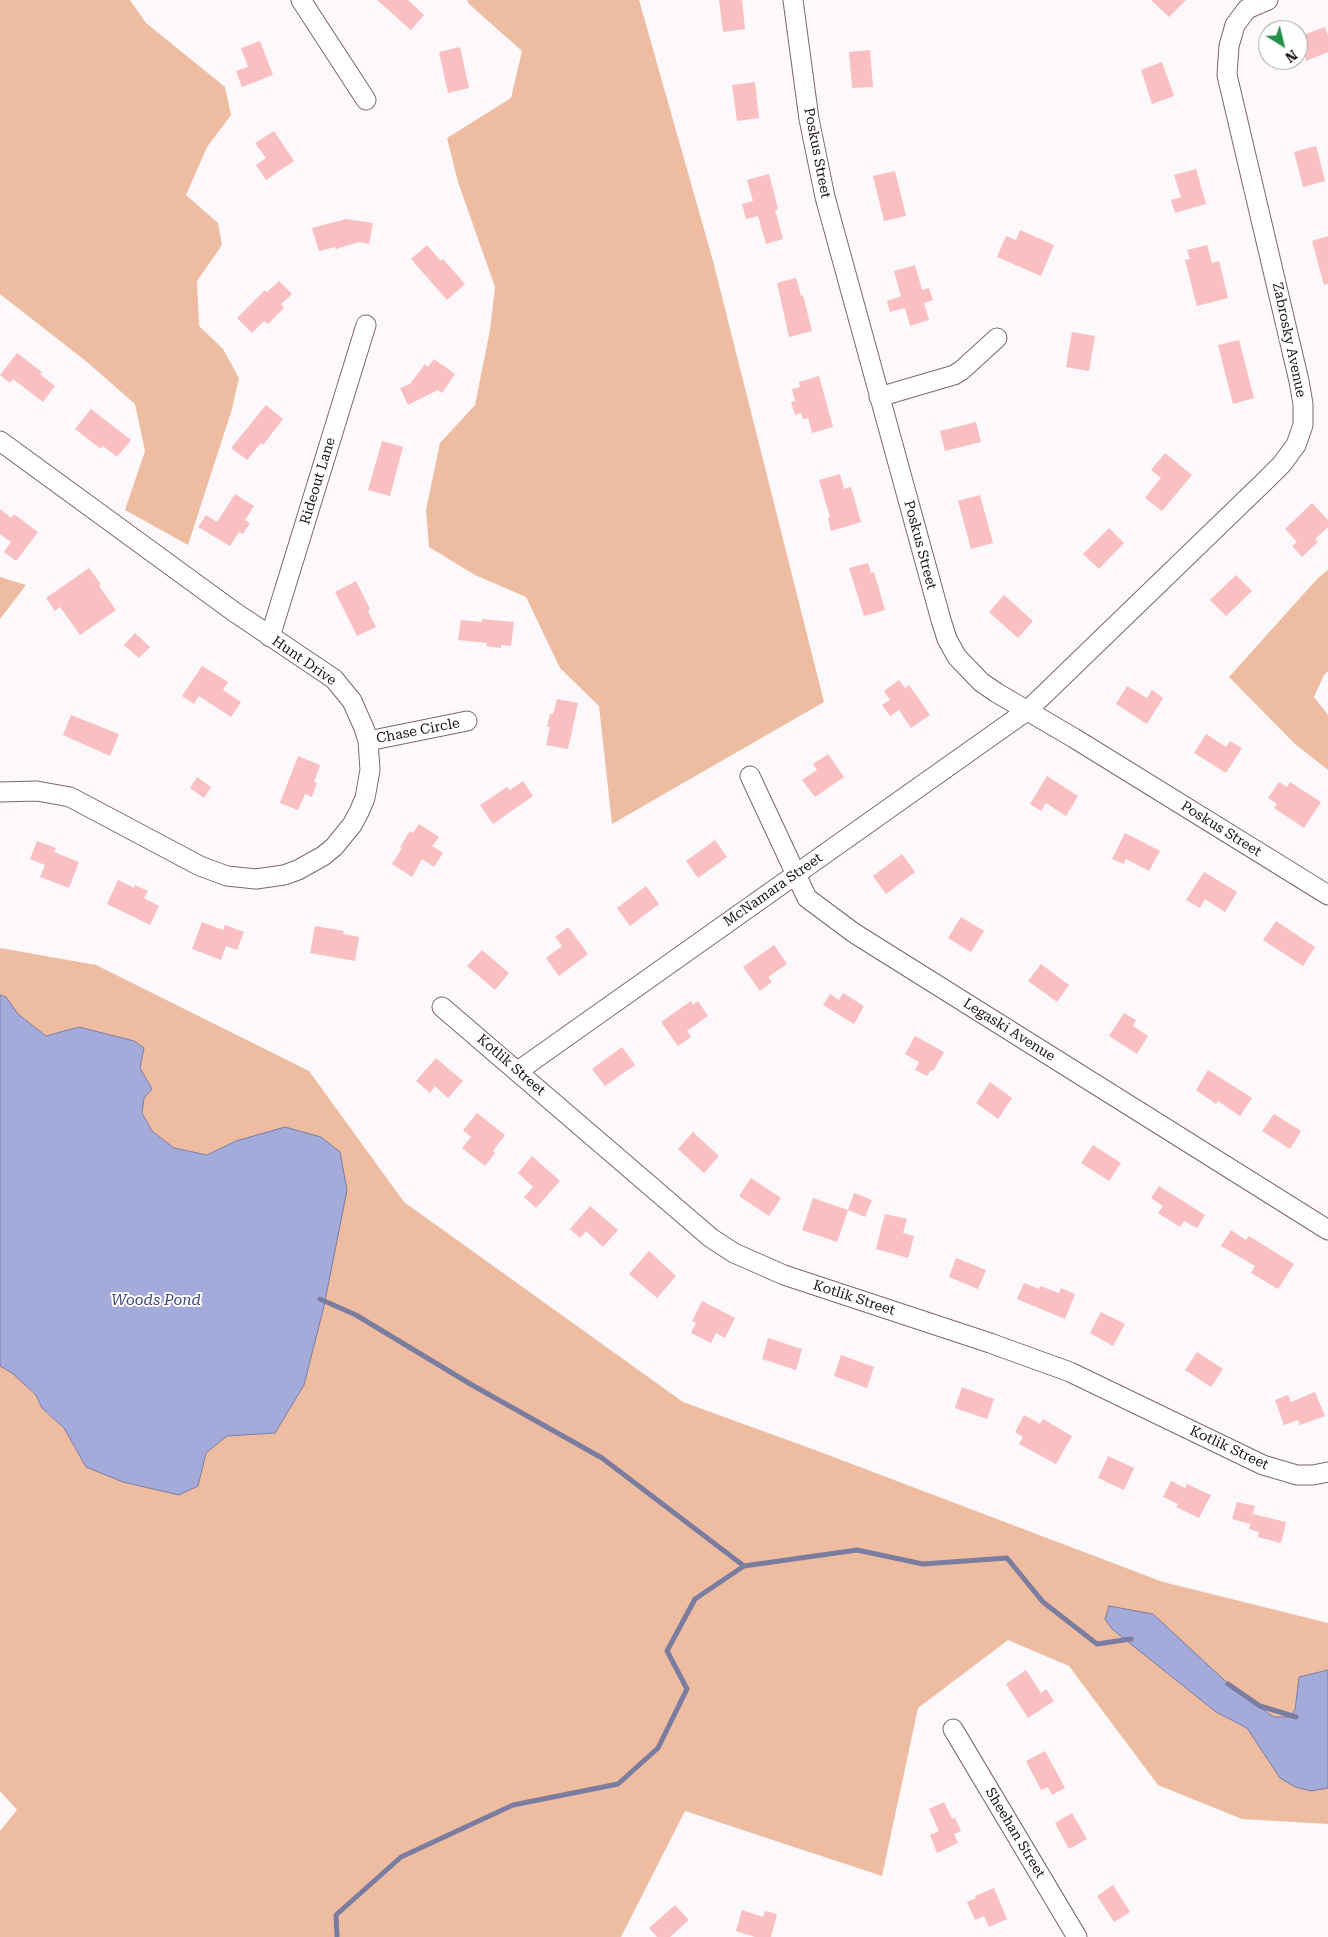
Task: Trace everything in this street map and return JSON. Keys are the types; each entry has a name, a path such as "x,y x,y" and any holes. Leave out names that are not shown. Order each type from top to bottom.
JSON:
{"street":[{"path":"301,0 366,100"},
{"name":"Poskus Street","path":"793,0 809,119 822,188 947,640 957,656 981,682 1324,887"},
{"name":"Zabrosky Avenue","path":"1028,710 1282,464 1296,445 1303,425 1303,404 1299,381 1227,76 1229,46 1235,25 1247,10 1268,0"},
{"name":"Rideout Lane","path":"270,637 366,324"},
{"path":"880,397 954,375 997,338"},
{"name":"Hunt Drive","path":"0,441 205,591 270,637 322,670 339,685 352,701 359,714 368,742 370,770 365,798 352,825 344,836 323,856 311,864 284,875 270,878 242,878 214,871 70,797 37,791 0,792"},
{"name":"McNamara Street","path":"518,1071 1028,710"},
{"name":"Chase Circle","path":"368,742 467,721"},
{"name":"Legaski Avenue","path":"750,776 807,898 854,933 1328,1230"},
{"name":"Kotlik Street","path":"442,1007 711,1238 734,1253 784,1275 1054,1366 1263,1465 1297,1475 1313,1476 1328,1472"},
{"name":"Sheehan Street","path":"953,1729 1077,1937"}],"shaded area":[{"path":"0,0 130,0 146,23 225,87 231,115 207,147 186,195 218,223 222,245 197,281 199,326 223,349 239,378 232,409 188,545 125,510 145,451 135,404 87,362 0,294"},
{"path":"467,0 639,0 713,261 824,702 612,824 599,706 560,668 526,597 475,575 429,547 426,510 440,443 475,405 490,330 495,287 458,182 447,138 511,98 522,51 469,4"},
{"path":"1328,570 1328,671 1324,675 1314,697 1328,715 1328,770 1295,744 1229,677 1317,579"},
{"path":"0,577 26,585 0,619"},
{"path":"0,948 96,965 309,1071 404,1202 683,1402 1163,1582 1328,1623 1328,1824 1242,1819 1158,1785 1069,1666 1008,1640 918,1708 882,1876 685,1811 621,1937 0,1937 0,1831 17,1810 0,1791 0,1366 12,1373 36,1395 42,1408 64,1428 86,1467 179,1495 197,1486 206,1453 227,1436 275,1433 236,1141 207,1155 174,1148 152,1131 142,1113 144,1098 152,1089 140,1068 79,1027 46,1036 18,1014 6,997 0,995"}],"water":[{"name":"Woods Pond","path":"0,995 6,997 18,1014 46,1036 79,1027 134,1041 144,1048 140,1068 152,1089 144,1098 142,1113 152,1131 174,1148 207,1155 236,1141 285,1127 321,1137 340,1152 347,1190 324,1306 304,1385 275,1433 227,1436 206,1453 198,1486 179,1495 123,1482 86,1467 64,1428 42,1408 36,1395 12,1373 0,1366"},
{"path":"1109,1606 1153,1614 1236,1691 1274,1717 1289,1717 1295,1710 1299,1677 1328,1670 1328,1788 1311,1791 1295,1787 1280,1778 1247,1728 1216,1712 1112,1629 1105,1619"}],"building":[{"path":"377,0 408,0 424,15 411,30"},
{"path":"719,0 742,0 745,29 723,32"},
{"path":"1151,0 1186,0 1169,17"},
{"path":"1325,27 1328,36 1328,52 1308,60 1308,33"},
{"path":"260,41 273,75 242,87 236,71 248,67 241,48"},
{"path":"460,47 469,88 448,93 439,52"},
{"path":"870,50 873,87 852,88 849,52"},
{"path":"1162,62 1174,96 1152,104 1141,70"},
{"path":"755,82 759,118 737,121 732,85"},
{"path":"274,131 294,161 266,180 256,165 266,158 255,143"},
{"path":"1316,146 1325,181 1303,187 1294,152"},
{"path":"1196,169 1206,204 1175,213 1171,200 1181,197 1174,175"},
{"path":"895,171 906,216 884,221 873,176"},
{"path":"769,174 778,209 775,210 783,239 766,244 758,216 746,219 742,204 753,201 747,180"},
{"path":"346,219 373,223 369,244 359,242 336,249 335,247 319,251 312,228"},
{"path":"1020,230 1054,245 1041,276 997,257 1006,236 1016,240"},
{"path":"1328,236 1328,284 1324,285 1312,241"},
{"path":"427,245 441,261 443,259 465,284 447,300 411,259"},
{"path":"1207,245 1212,263 1219,261 1228,298 1197,306 1185,260 1190,259 1187,250"},
{"path":"915,265 922,290 929,288 933,300 924,303 929,320 910,326 905,308 890,312 887,301 901,296 894,271"},
{"path":"796,278 801,296 803,295 812,331 789,337 777,283"},
{"path":"279,281 292,294 281,304 284,308 268,324 264,321 252,333 237,318 265,290 267,292"},
{"path":"1072,332 1095,336 1089,371 1066,367"},
{"path":"1239,340 1254,398 1233,404 1218,345"},
{"path":"17,353 42,372 40,374 55,386 43,402 13,379 10,383 0,375"},
{"path":"434,359 455,374 442,393 438,390 408,405 400,388 410,384 425,364 428,367"},
{"path":"819,376 833,427 812,433 808,418 803,419 801,413 795,415 791,402 795,401 792,389 800,387 799,382"},
{"path":"266,405 283,419 263,445 261,443 247,460 231,448"},
{"path":"91,409 131,440 117,457 103,446 101,449 75,429"},
{"path":"976,422 981,442 945,451 940,431"},
{"path":"382,441 403,447 390,496 368,490"},
{"path":"1165,453 1192,475 1162,511 1145,498 1161,478 1151,470"},
{"path":"840,474 844,489 851,487 861,522 831,531 828,518 830,517 819,480"},
{"path":"235,494 254,506 245,520 250,523 243,534 239,532 230,546 198,527 206,515 217,522"},
{"path":"980,495 993,543 971,549 958,501"},
{"path":"1312,503 1328,520 1328,527 1315,539 1318,542 1302,557 1292,546 1297,542 1285,529"},
{"path":"0,509 11,518 14,514 38,532 16,561 4,552 11,542 0,534"},
{"path":"1109,528 1124,543 1099,569 1083,554"},
{"path":"868,563 871,573 874,572 885,610 864,616 849,568"},
{"path":"89,568 116,610 80,635 60,607 55,611 46,598"},
{"path":"1236,575 1252,591 1226,616 1210,600"},
{"path":"356,581 370,609 368,611 376,627 357,636 335,592"},
{"path":"1004,595 1033,621 1018,638 989,612"},
{"path":"482,619 514,622 511,646 501,645 501,648 486,646 487,643 458,640 461,620 482,622"},
{"path":"135,633 150,647 139,658 124,645"},
{"path":"202,666 228,682 223,690 241,702 231,717 199,696 194,704 182,696"},
{"path":"899,680 905,688 909,685 930,715 911,728 899,710 890,716 882,705 890,700 884,691"},
{"path":"1127,686 1147,698 1152,690 1163,698 1147,724 1116,704"},
{"path":"557,699 578,703 568,749 546,745 550,727 547,727 550,714 553,714"},
{"path":"71,715 119,734 110,756 63,735"},
{"path":"1206,734 1226,747 1230,741 1242,748 1226,773 1194,753"},
{"path":"828,754 844,777 815,797 802,780 817,770 813,764"},
{"path":"298,756 320,765 314,782 317,783 312,797 305,794 298,810 280,803"},
{"path":"1047,776 1078,796 1066,816 1046,803 1041,811 1030,804"},
{"path":"197,777 211,787 204,798 190,788"},
{"path":"523,781 533,796 493,824 480,805 507,787 510,790"},
{"path":"1279,782 1287,787 1290,782 1321,802 1304,828 1274,808 1277,804 1268,798"},
{"path":"419,824 439,837 432,846 443,853 434,867 422,859 412,877 392,864 410,831 413,833"},
{"path":"1125,833 1160,851 1149,871 1126,859 1124,864 1112,859"},
{"path":"715,840 727,857 698,878 686,861"},
{"path":"37,841 56,848 54,852 79,862 69,888 40,877 45,865 30,859"},
{"path":"902,854 915,872 886,894 873,876"},
{"path":"1204,872 1237,892 1225,912 1205,899 1200,908 1186,900"},
{"path":"118,880 134,888 135,885 148,891 144,898 159,906 150,925 107,904"},
{"path":"646,886 659,904 630,926 617,908"},
{"path":"961,917 984,931 971,952 948,938"},
{"path":"1276,921 1315,947 1303,966 1263,940"},
{"path":"202,922 223,930 225,925 244,932 237,950 226,946 221,960 192,949"},
{"path":"315,926 344,931 343,934 359,937 355,961 310,953"},
{"path":"568,927 588,954 559,976 546,958 562,946 555,937"},
{"path":"774,945 787,964 768,977 772,982 760,991 743,967"},
{"path":"482,950 509,973 495,990 467,966"},
{"path":"1041,964 1069,985 1057,1002 1028,981"},
{"path":"843,993 864,1006 854,1024 823,1005 830,994 839,1000"},
{"path":"691,1001 693,1005 698,1001 708,1016 687,1031 691,1037 678,1046 661,1022"},
{"path":"1124,1013 1136,1020 1133,1026 1148,1036 1137,1054 1109,1036"},
{"path":"915,1036 944,1052 933,1071 931,1070 927,1076 915,1070 919,1062 905,1054"},
{"path":"622,1047 635,1065 605,1086 592,1069"},
{"path":"436,1058 463,1081 448,1098 435,1086 430,1093 416,1081"},
{"path":"1208,1070 1252,1098 1240,1116 1218,1101 1216,1104 1196,1090"},
{"path":"990,1082 1012,1098 998,1119 976,1103"},
{"path":"477,1113 505,1135 485,1166 462,1148 471,1137 463,1130"},
{"path":"1274,1114 1301,1131 1290,1149 1262,1131"},
{"path":"693,1132 719,1156 704,1173 678,1149"},
{"path":"1093,1145 1121,1163 1109,1181 1081,1163"},
{"path":"532,1156 560,1181 536,1208 524,1197 533,1187 518,1173"},
{"path":"751,1178 781,1198 769,1216 739,1196"},
{"path":"1159,1186 1205,1215 1197,1228 1184,1221 1180,1227 1158,1213 1163,1206 1151,1198"},
{"path":"854,1193 872,1200 865,1217 848,1210"},
{"path":"813,1198 848,1210 837,1242 802,1230"},
{"path":"590,1206 618,1230 603,1247 586,1231 580,1238 570,1229"},
{"path":"885,1214 907,1219 903,1233 914,1236 908,1258 876,1249"},
{"path":"1231,1230 1246,1240 1249,1236 1294,1264 1278,1289 1251,1273 1255,1266 1221,1246"},
{"path":"649,1251 676,1276 657,1298 629,1274"},
{"path":"956,1258 986,1270 978,1289 949,1277"},
{"path":"1024,1283 1039,1289 1040,1286 1059,1293 1061,1288 1075,1294 1065,1319 1017,1299"},
{"path":"702,1301 735,1318 725,1338 716,1333 711,1343 691,1333 696,1323 692,1321"},
{"path":"1101,1312 1125,1324 1113,1346 1090,1333"},
{"path":"768,1338 802,1349 796,1370 762,1359"},
{"path":"1197,1352 1223,1369 1211,1387 1185,1370"},
{"path":"841,1355 874,1367 867,1388 834,1376"},
{"path":"962,1387 994,1399 987,1419 955,1408"},
{"path":"1315,1392 1325,1416 1300,1425 1298,1420 1284,1425 1275,1400 1288,1395 1291,1402"},
{"path":"1024,1415 1040,1424 1043,1419 1072,1436 1056,1464 1019,1444 1023,1437 1015,1432"},
{"path":"1108,1456 1134,1468 1124,1490 1098,1478"},
{"path":"1171,1481 1185,1488 1187,1484 1211,1495 1199,1518 1176,1507 1178,1504 1163,1497"},
{"path":"1237,1502 1255,1506 1250,1524 1232,1519"},
{"path":"1253,1514 1286,1522 1281,1543 1258,1537 1259,1532 1249,1529"},
{"path":"1026,1670 1041,1693 1046,1689 1054,1701 1028,1718 1006,1684"},
{"path":"1045,1751 1065,1788 1052,1795 1048,1787 1041,1790 1026,1761"},
{"path":"944,1802 952,1819 955,1818 961,1831 954,1834 958,1843 937,1853 930,1835 939,1831 929,1809"},
{"path":"1072,1813 1087,1839 1069,1849 1055,1823"},
{"path":"1113,1885 1130,1912 1114,1922 1097,1896"},
{"path":"994,1888 1007,1919 989,1927 984,1916 975,1920 967,1902 976,1898 975,1896"},
{"path":"675,1905 689,1920 670,1937 657,1937 649,1928"},
{"path":"742,1910 763,1917 765,1911 777,1914 771,1937 755,1937 736,1931"}],"waterway":[{"path":"320,1299 356,1315 472,1385 602,1458 744,1566 857,1550 923,1564 1007,1558 1043,1602 1097,1644 1131,1639"},
{"path":"337,1937 336,1915 401,1857 513,1805 618,1784 658,1748 687,1689 667,1651 695,1599 744,1566"},
{"path":"1228,1684 1260,1706 1296,1717"}]}
